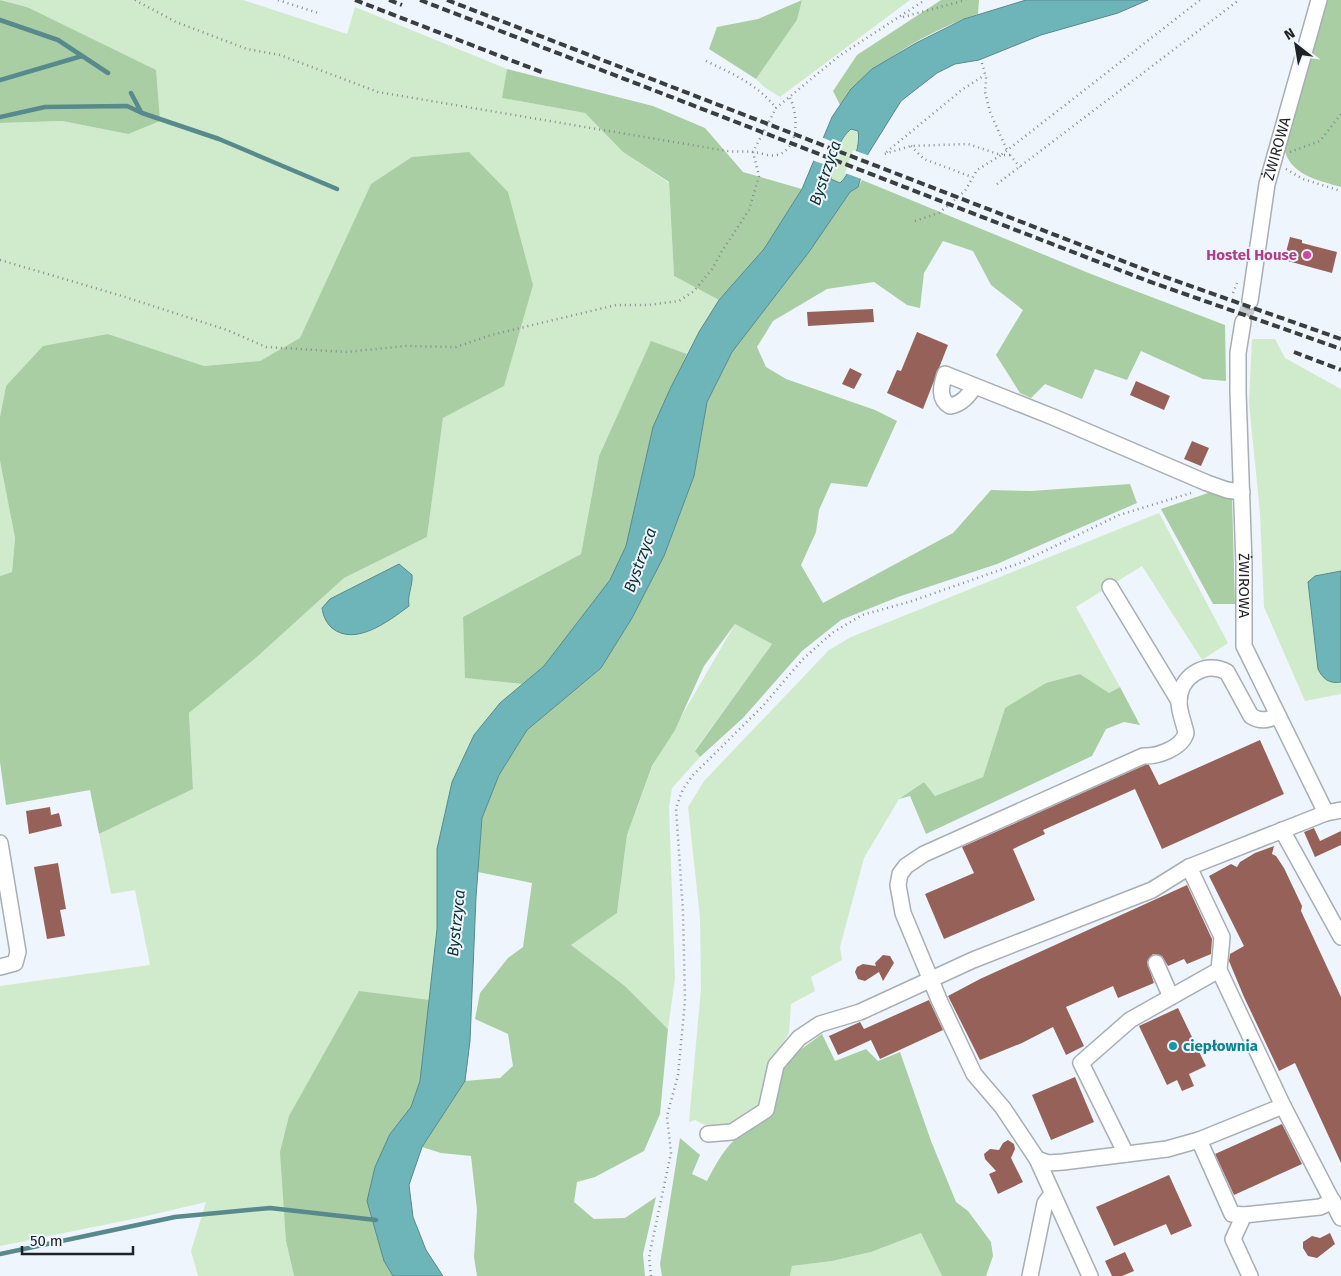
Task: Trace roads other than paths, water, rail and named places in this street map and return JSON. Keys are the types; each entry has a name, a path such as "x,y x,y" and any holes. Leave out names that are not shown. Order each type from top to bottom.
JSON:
{"street":[{"name":"ŻWIROWA","path":"1250,301 1262,211 1275,157 1319,0"},
{"name":"ŻWIROWA","path":"1243,322 1238,363 1244,646 1326,813"},
{"path":"975,386 1053,416 1207,483 1227,490 1242,492"},
{"path":"1110,587 1179,701"},
{"path":"1090,1276 1036,1160 1003,1108 974,1074 930,979 899,897 898,885 900,874 906,866 924,854 1143,756 1155,756 1180,743 1186,733 1179,701 1180,692 1190,677 1196,672 1213,668 1227,672 1251,716 1257,720 1265,720 1278,716"},
{"path":"708,1134 732,1132 766,1110 776,1064 798,1038 820,1024 860,1012 930,979 1055,926 1152,890 1188,867 1326,813 1341,810"},
{"path":"1282,830 1337,924 1341,937"},
{"path":"0,843 18,952 15,963 0,968"},
{"path":"1188,867 1222,937 1219,970 1283,1106 1341,1218"},
{"path":"1156,963 1171,997"},
{"path":"1126,1154 1080,1063 1130,1020 1219,970"},
{"path":"1036,1160 1048,1163 1167,1149 1199,1140 1283,1106"},
{"path":"1199,1140 1232,1214 1244,1215 1320,1207 1333,1201"},
{"path":"1030,1276 1045,1203 1052,1194"},
{"path":"1244,1215 1233,1239 1250,1276"}],"water":[{"name":"Bystrzyca","path":"1026,0 1148,0 1118,13 1041,35 979,60 955,64 937,73 901,101 868,154 858,187 850,192 809,252 732,352 707,402 694,476 664,556 632,618 601,668 527,730 499,775 482,818 476,897 470,1041 465,1081 422,1147 409,1185 413,1217 426,1250 443,1276 393,1276 384,1261 367,1201 375,1167 390,1134 411,1107 420,1081 437,929 437,849 452,782 474,735 500,703 544,666 610,580 626,546 653,427 671,387 699,332 719,300 764,249 802,189 832,117 851,89 872,69 916,43 964,19","holes":["851,129 858,131 857,151 848,173 840,183 831,179 834,159 839,145"]},
{"path":"399,564 412,575 409,606 382,625 361,633 351,635 341,633 330,626 325,619 322,608 330,599"},
{"path":"1341,571 1341,682 1333,682 1322,676 1318,669 1308,582 1315,576"}],"waterway":[{"path":"0,20 58,40 108,73"},
{"path":"0,80 82,56"},
{"path":"131,93 141,112"},
{"path":"0,117 45,107 127,106 142,113 219,139 337,189"},
{"path":"0,1254 175,1217 270,1208 376,1220"}],"tunnel":[{"path":"1243,322 1250,301"}],"railway":[{"path":"355,0 544,73"},
{"path":"389,0 402,5"},
{"path":"420,0 1148,281 1341,349"},
{"path":"447,0 1151,272 1341,339"},
{"path":"1294,352 1341,370"}],"place":[{"name":"Hostel House","path":"1307,255"},
{"name":"ciepłownia","path":"1173,1046"}]}
